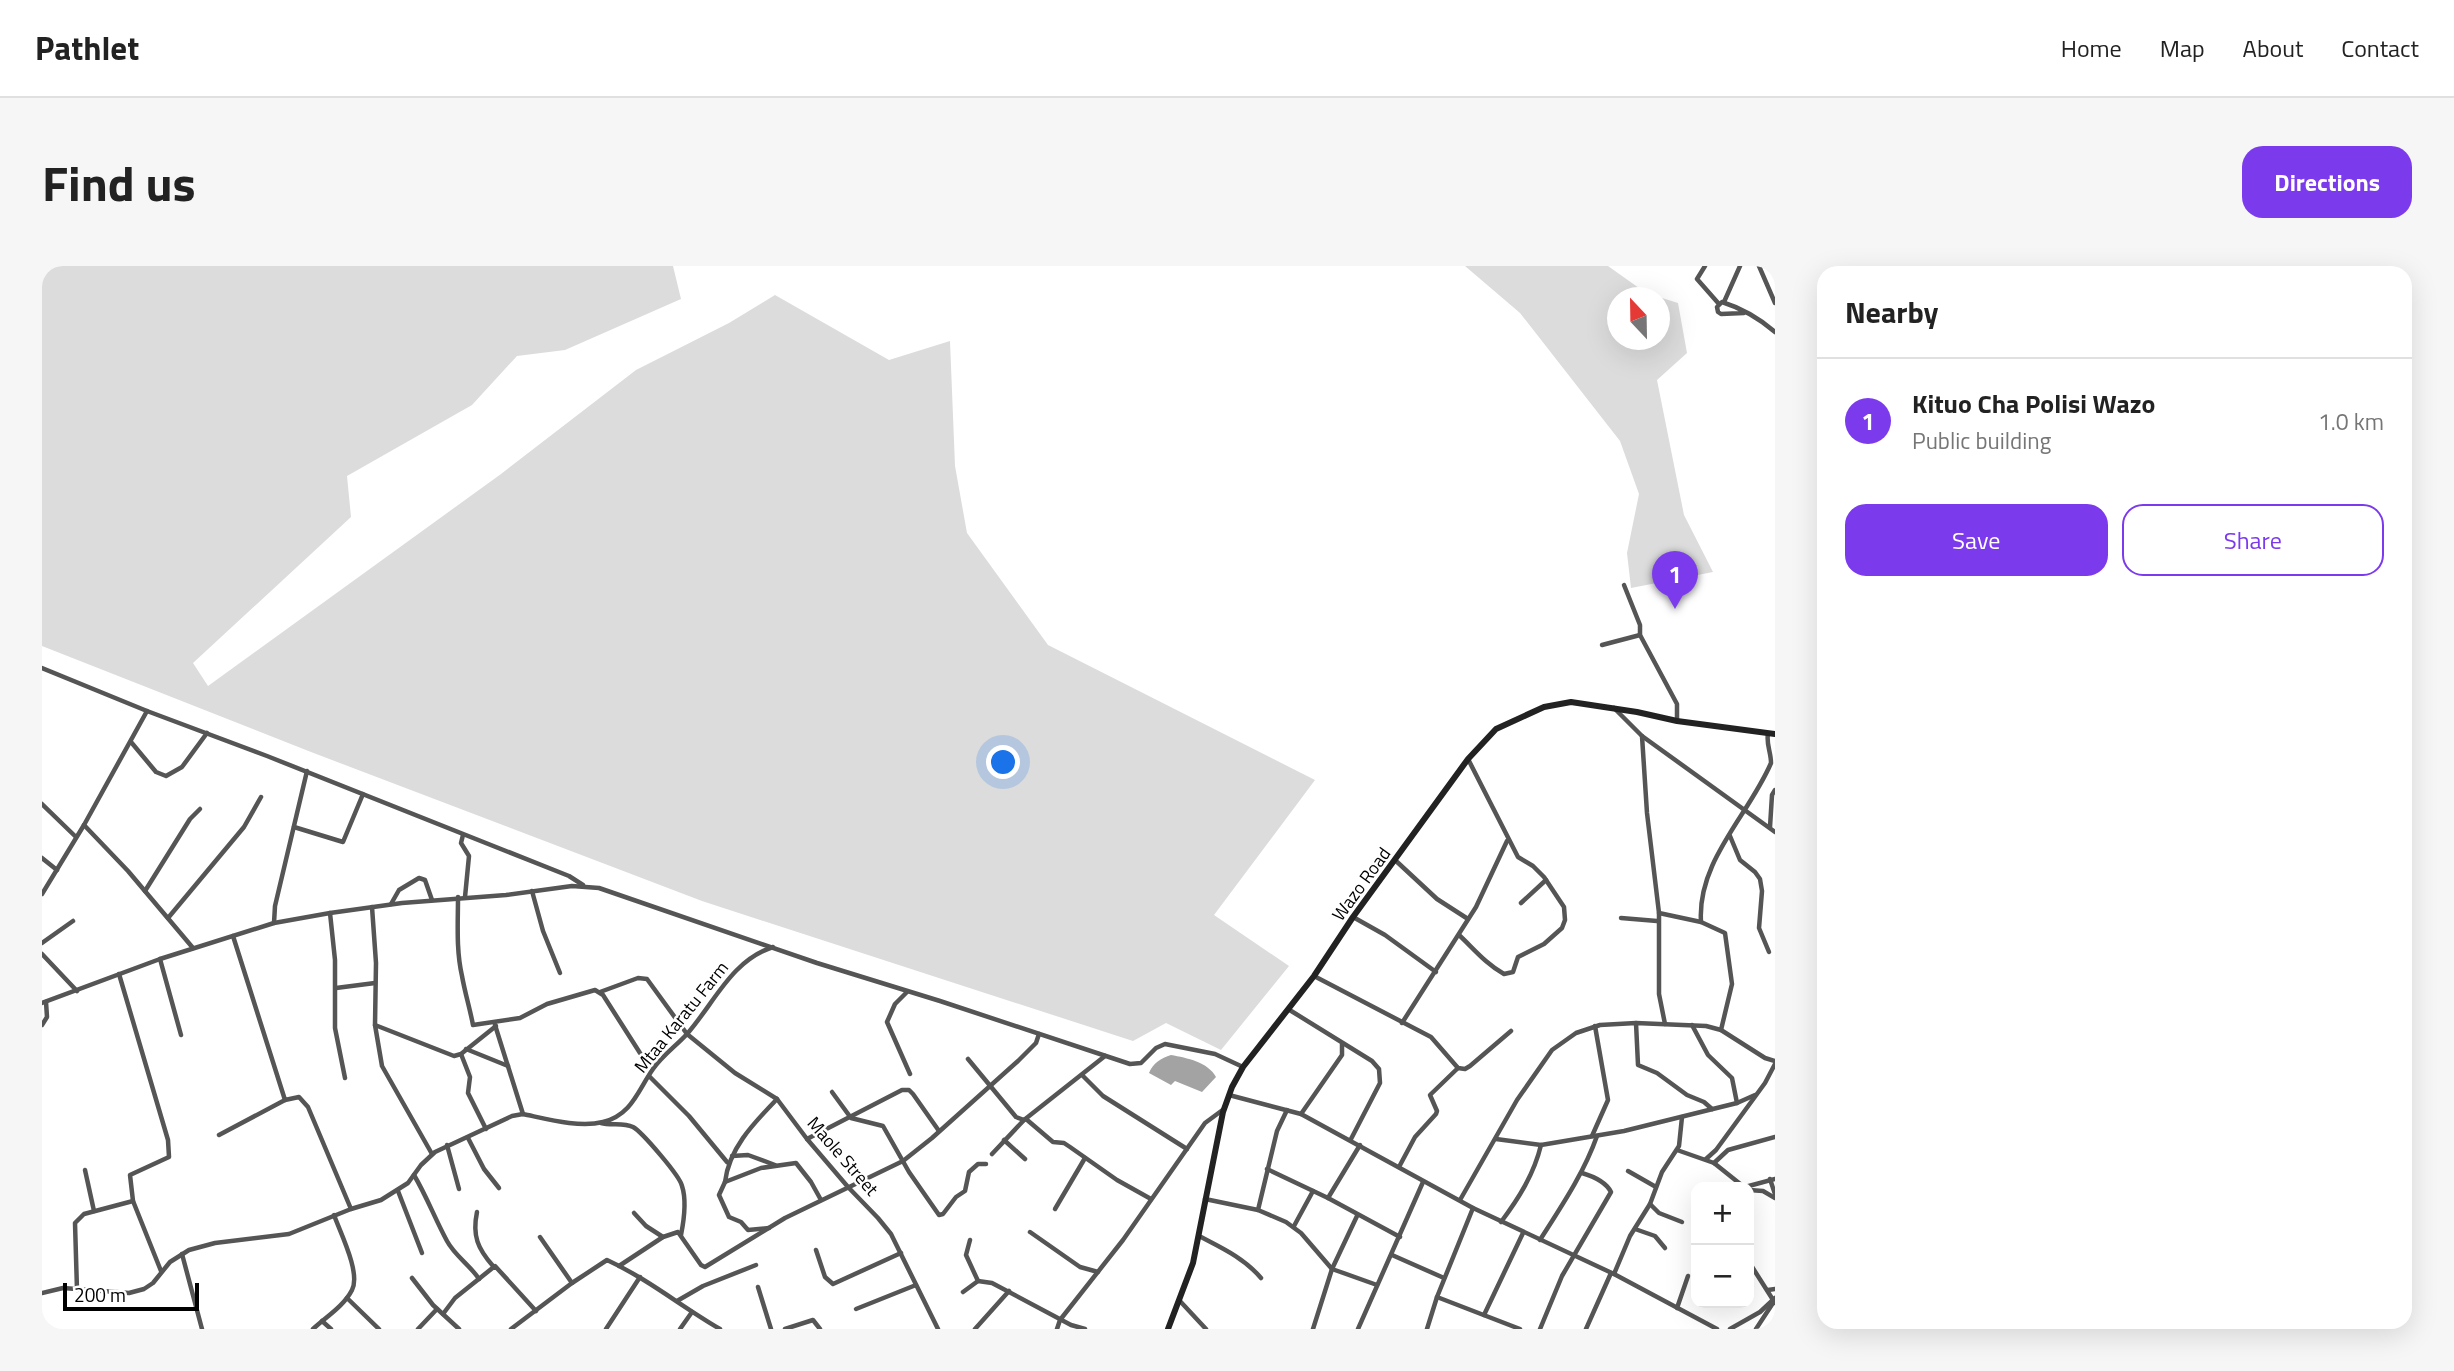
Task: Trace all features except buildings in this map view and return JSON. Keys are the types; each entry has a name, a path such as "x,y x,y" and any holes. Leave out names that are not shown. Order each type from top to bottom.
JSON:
{"main road":[{"name":"Wazo Road","path":"1168,1329 1193,1263 1224,1108 1243,1067 1314,976 1353,917 1468,759 1496,729 1544,708 1571,702 1772,734"}],"street":[{"path":"1705,266 1697,279 1721,303 1764,322 1775,332"},
{"path":"1740,266 1717,309 1721,314 1744,313"},
{"path":"1759,266 1775,303"},
{"path":"1624,585 1640,625 1640,635 1677,704 1677,721"},
{"path":"1602,645 1640,635"},
{"path":"42,668 307,771 569,876 584,885"},
{"path":"1613,707 1642,736 1775,832"},
{"path":"42,894 147,711"},
{"path":"131,742 156,772 166,776 182,767 207,733"},
{"path":"1701,922 1700,903 1704,888 1716,858 1767,771 1773,755 1767,741 1772,734"},
{"path":"1642,736 1647,813 1659,913 1659,994 1665,1024"},
{"path":"1459,935 1491,967 1504,974 1513,972 1518,957 1554,936 1565,920 1564,907 1546,880 1533,866 1518,857 1507,840 1468,759"},
{"path":"274,923 275,906 307,771"},
{"path":"1770,827 1772,796 1775,790"},
{"path":"294,827 343,842 363,794"},
{"path":"168,918 244,827 261,797"},
{"path":"42,804 76,837"},
{"path":"145,891 190,819 200,809"},
{"path":"84,825 193,948"},
{"path":"463,835 461,843 469,856 465,897"},
{"path":"1730,835 1741,860 1760,879 1762,891 1759,928 1769,952"},
{"path":"1402,1023 1459,935 1493,875 1507,840"},
{"path":"42,858 57,870"},
{"path":"1395,860 1437,899 1468,919"},
{"path":"390,904 399,890 419,878 425,880 432,900"},
{"path":"1521,903 1546,880"},
{"path":"42,1025 47,1017 44,1003 160,959 274,923 390,904 584,885 774,947 817,964 1135,1065 1145,1060 1160,1045 1170,1044 1215,1054 1243,1067"},
{"path":"531,891 560,973"},
{"path":"458,897 461,975 472,1015 471,1023 475,1026 495,1024 520,1018 547,1004 592,990 600,992 644,1059 654,1067"},
{"path":"372,907 375,1025 382,1066 432,1154"},
{"path":"330,913 336,988 335,1027 345,1078"},
{"path":"1659,913 1723,930 1732,984 1721,1030"},
{"path":"1353,917 1385,935 1436,972"},
{"path":"1620,918 1657,921"},
{"path":"42,943 73,921"},
{"path":"233,936 285,1100"},
{"name":"Mtaa Karatu Farm","path":"600,1123 625,1112 654,1067 687,1034 740,966 758,952 774,947"},
{"path":"42,954 77,991"},
{"path":"160,959 181,1035"},
{"path":"119,974 169,1140 169,1157 130,1175 133,1201 161,1271"},
{"path":"1314,976 1430,1037 1458,1068 1465,1069 1470,1066 1511,1031"},
{"name":"Maole Street","path":"600,992 638,978 648,979 687,1034 735,1073 777,1099 807,1139 891,1234 938,1329"},
{"path":"336,988 375,983"},
{"path":"895,988 895,1004"},
{"path":"906,992 895,1004 887,1021 910,1074"},
{"path":"1287,1008 1372,1060 1381,1076 1351,1140"},
{"path":"1636,1023 1638,1065 1662,1076 1712,1109"},
{"path":"1460,1201 1517,1100 1552,1051 1576,1033 1595,1026 1636,1023 1692,1025 1721,1030 1775,1063 1765,1083 1716,1150 1706,1159"},
{"path":"375,1025 454,1056 461,1054 495,1024"},
{"path":"495,1024 523,1114"},
{"path":"1692,1025 1711,1059 1732,1078 1737,1103"},
{"path":"1540,1240 1581,1173 1608,1100 1595,1026"},
{"path":"619,1266 663,1237 678,1232 704,1267 785,1218 903,1161 991,1086 1028,1051 1039,1034"},
{"path":"1301,1115 1342,1055 1341,1043"},
{"path":"466,1049 508,1066"},
{"path":"461,1054 470,1077 468,1093 486,1129"},
{"path":"992,1154 1025,1120 1105,1056"},
{"path":"968,1059 1016,1117 1025,1120 1053,1142 1064,1143 1117,1180 1151,1199"},
{"path":"1399,1167 1415,1137 1436,1114 1430,1095 1458,1068"},
{"path":"649,1076 689,1116 727,1162"},
{"path":"1083,1076 1103,1096 1187,1149"},
{"path":"807,1139 902,1090 909,1090 939,1131"},
{"path":"832,1092 849,1116 883,1126 939,1215 965,1191 969,1172 980,1163 986,1164"},
{"path":"1229,1095 1301,1115 1473,1208 1613,1274 1717,1329"},
{"path":"1496,1139 1541,1145 1682,1118 1755,1096"},
{"path":"219,1136 285,1100 299,1097 308,1107 351,1209"},
{"path":"770,1228 748,1230 738,1220 729,1217 719,1195 725,1182 727,1162 755,1123 777,1099"},
{"path":"1057,1329 1060,1320 1098,1272 1205,1123 1224,1108"},
{"path":"1258,1210 1277,1131 1286,1110"},
{"path":"42,1293 62,1289 130,1293 144,1289 182,1254 215,1243 289,1234 334,1215 381,1200 398,1191 432,1154 512,1116 523,1114 576,1123 600,1123 610,1126 622,1124 634,1128 647,1138 683,1187 684,1222 681,1235"},
{"path":"1586,1329 1650,1204 1662,1172 1677,1150 1682,1118"},
{"path":"1714,1163 1728,1150 1775,1137"},
{"path":"468,1138 484,1169 499,1188"},
{"path":"1004,1140 1025,1159"},
{"path":"447,1145 459,1189"},
{"path":"1328,1198 1360,1145"},
{"path":"1501,1222 1523,1191 1537,1163 1541,1145"},
{"path":"1677,1150 1714,1163 1738,1182"},
{"path":"732,1156 748,1155 776,1165"},
{"path":"1055,1209 1085,1158"},
{"path":"725,1182 761,1168 796,1163 821,1200"},
{"path":"1267,1169 1400,1237"},
{"path":"85,1170 94,1211"},
{"path":"1628,1171 1656,1187"},
{"path":"1540,1329 1550,1300 1611,1192 1599,1181 1581,1173"},
{"path":"414,1175 448,1242 479,1279"},
{"path":"1754,1184 1772,1179 1775,1196"},
{"path":"1358,1329 1423,1182"},
{"path":"398,1191 422,1253"},
{"path":"1294,1226 1313,1191"},
{"path":"1754,1191 1775,1196"},
{"path":"1205,1199 1258,1210 1294,1226 1332,1269 1377,1285"},
{"path":"77,1290 75,1223 84,1214 133,1201"},
{"path":"1650,1204 1659,1213 1682,1222"},
{"path":"1427,1329 1444,1278 1473,1208"},
{"path":"477,1213 475,1228 481,1253 536,1311"},
{"path":"634,1213 646,1226 663,1237"},
{"path":"313,1329 346,1298 354,1284 353,1266 334,1215"},
{"path":"1313,1329 1332,1269 1357,1216"},
{"path":"1635,1229 1655,1236 1665,1248"},
{"path":"1030,1232 1068,1260 1098,1272"},
{"path":"1483,1315 1523,1233"},
{"path":"1198,1236 1231,1252 1261,1279"},
{"path":"540,1237 572,1283"},
{"path":"970,1240 966,1255 978,1281"},
{"path":"816,1250 825,1277 833,1283 901,1253"},
{"path":"182,1254 202,1329"},
{"path":"1392,1255 1444,1278"},
{"path":"513,1328 604,1260 640,1277 720,1329"},
{"path":"677,1301 703,1286 756,1265"},
{"path":"443,1314 456,1298 493,1266"},
{"path":"1754,1269 1774,1301"},
{"path":"1677,1308 1688,1276"},
{"path":"606,1329 640,1277"},
{"path":"412,1279 437,1309 459,1329"},
{"path":"963,1292 978,1281 992,1283 1060,1320 1085,1329"},
{"path":"856,1309 916,1284"},
{"path":"758,1287 771,1329"},
{"path":"1768,1290 1775,1289"},
{"path":"975,1329 1009,1291"},
{"path":"1437,1297 1520,1329"},
{"path":"346,1298 379,1329"},
{"path":"1178,1299 1206,1329"},
{"path":"1730,1329 1774,1301"},
{"path":"1756,1329 1774,1301"},
{"path":"418,1329 437,1309"},
{"path":"680,1329 692,1312"},
{"path":"785,1329 813,1320 820,1329"},
{"path":"322,1321 331,1329"}],"shaded area":[{"path":"42,266 673,266 681,299 565,350 517,356 472,405 347,476 351,517 193,663 208,686 501,474 636,370 729,323 775,295 889,360 950,341 955,466 967,533 1048,645 1315,780 1214,915 1289,966 1221,1050 1166,1023 1133,1041 702,901 42,646"},
{"path":"1465,266 1608,266 1638,287 1607,287 1607,350 1670,350 1670,300 1678,303 1687,353 1657,380 1684,515 1713,572 1631,588 1627,553 1639,494 1620,441 1520,313"},
{"path":"1171,1055 1202,1064 1216,1077 1202,1092 1175,1081 1171,1085 1149,1073 1158,1061"}],"place":[{"name":"Kituo Cha Polisi Wazo","path":"1675,609"}]}
